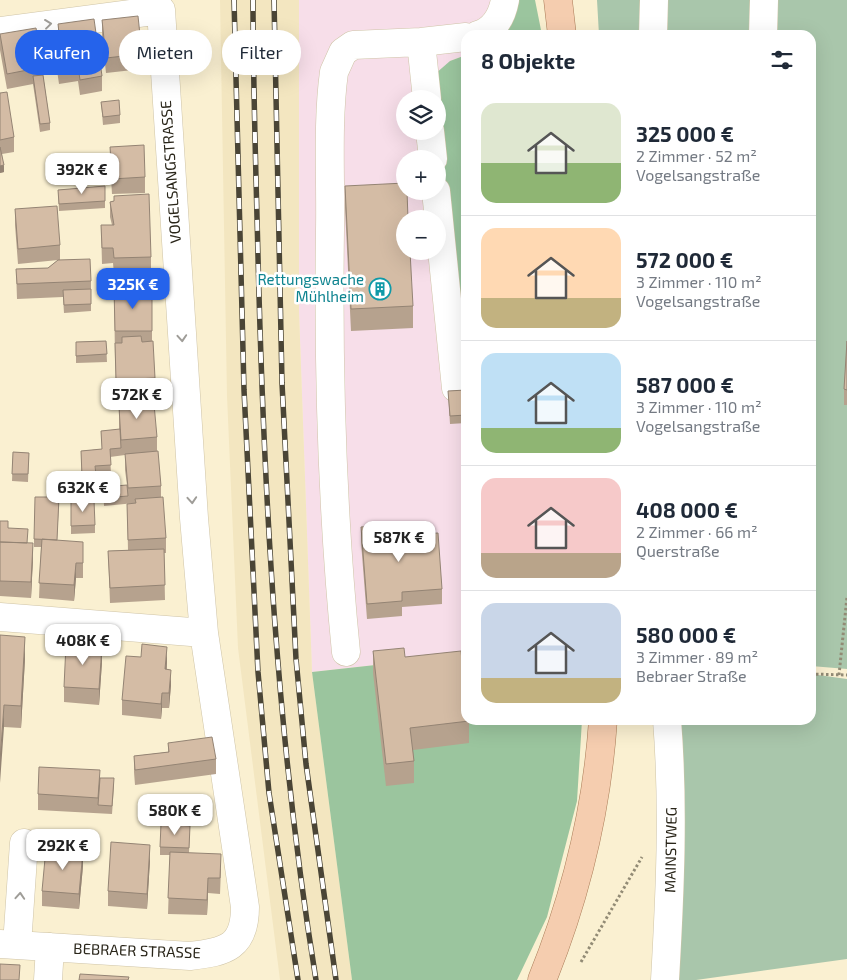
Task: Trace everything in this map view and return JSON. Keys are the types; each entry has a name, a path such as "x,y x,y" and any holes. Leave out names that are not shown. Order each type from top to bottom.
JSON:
{"main road":[{"path":"542,980 557,944 584,852 598,774 603,725"}],"street":[{"path":"488,30 498,21 505,0"},
{"path":"653,30 654,0"},
{"path":"763,30 764,0"},
{"name":"VOGELSANGSTRASSE","path":"0,30 168,9 194,518 204,633"},
{"path":"346,652 340,590 332,424 330,258 332,83 342,52 353,45 421,42 461,38"},
{"path":"421,42 425,90"},
{"path":"437,200 456,388"},
{"path":"0,617 204,633"},
{"name":"BEBRAER STRASSE","path":"9,944 190,956 217,952 228,948 240,937 245,926 244,887 204,633"},
{"name":"MAINSTWEG","path":"665,980 672,829 671,764 667,725"},
{"path":"9,944 24,843"},
{"path":"48,980 50,947"}],"path":[{"path":"839,675 847,597"},
{"path":"816,674 847,675"},
{"path":"580,964 634,866 666,830 672,829"}],"shaded area":[{"path":"220,0 299,0 299,30 222,30 222,75 299,75 299,312 312,672 352,980 280,980 238,648 227,396"},
{"path":"299,0 514,0 473,30 461,30 461,57 450,61 434,90 396,90 396,140 433,140 434,150 396,150 396,200 440,200 442,210 396,210 396,260 446,260 446,234 461,316 461,656 312,672 299,312 299,75 301,75 301,30 299,30"}],"green space":[{"path":"514,0 535,0 541,30 497,30"},
{"path":"597,0 847,0 847,669 816,666 816,30 599,30"},
{"path":"461,57 461,324 446,230 446,210 443,210 441,200 446,200 446,150 438,150 438,140 446,140 446,90 432,90 427,81 450,61"},
{"path":"461,656 461,725 582,725 577,801 547,917 517,980 352,980 312,672"},
{"path":"816,675 847,679 847,959 696,980 676,980 673,725 816,725"}],"building":[{"path":"138,16 139,30 119,30 119,57 109,58 109,30 103,30 102,20"},
{"path":"94,19 96,30 59,30 58,24"},
{"path":"15,32 15,72 7,74 0,34"},
{"path":"43,75 50,123 40,124 33,76"},
{"path":"79,75 102,75 102,76 80,80"},
{"path":"7,92 14,137 0,140 0,93"},
{"path":"119,100 120,115 103,117 101,102"},
{"path":"144,145 145,177 112,179 110,147"},
{"path":"0,147 4,165 0,166"},
{"name":"Rettungswache Mühlheim","path":"396,183 396,200 407,200 408,210 396,210 396,260 410,260 413,306 351,309 345,186"},
{"path":"105,186 105,201 59,204 58,190"},
{"path":"149,194 151,257 114,258 113,248 102,248 101,225 114,225 110,202 114,201 114,196"},
{"path":"57,206 60,245 18,249 15,209"},
{"path":"90,259 91,281 17,284 16,269 48,268 58,260"},
{"path":"139,287 138,295 152,294 152,331 115,331 114,288"},
{"path":"91,289 91,304 64,305 63,290"},
{"path":"141,336 142,342 153,341 155,378 116,380 115,343 122,343 122,337"},
{"path":"106,341 107,354 76,356 76,342"},
{"path":"847,341 847,390 844,389"},
{"path":"148,386 149,398 117,399 116,388"},
{"path":"461,390 461,415 450,416 448,391"},
{"path":"144,398 144,405 154,404 157,437 121,440 119,407 126,406 126,399"},
{"path":"120,429 121,448 110,449 111,465 95,466 96,475 82,476 81,451 102,449 101,431"},
{"path":"158,451 161,486 128,488 125,454"},
{"path":"13,452 29,453 28,474 12,474"},
{"path":"127,485 128,496 104,498 103,487"},
{"path":"35,497 59,497 57,540 34,539"},
{"path":"163,497 166,538 128,540 127,504 136,503 135,499"},
{"path":"94,500 95,525 71,526 71,501"},
{"path":"0,521 8,521 8,528 28,529 27,543 0,542"},
{"path":"396,524 397,536 438,533 442,589 402,592 402,601 367,604 361,527"},
{"path":"42,539 83,542 83,563 76,563 74,585 39,583"},
{"path":"0,542 33,543 31,582 0,581"},
{"path":"164,549 165,585 110,588 108,551"},
{"path":"0,635 25,637 21,706 4,705 0,761"},
{"path":"66,644 102,646 99,689 64,687"},
{"path":"142,644 167,647 165,669 171,670 169,693 162,693 161,704 122,700 126,656 141,657"},
{"path":"404,648 405,657 461,651 461,722 410,728 414,761 386,764 373,651"},
{"path":"212,737 216,759 135,770 134,756 169,752 168,743"},
{"path":"39,767 100,770 98,798 38,794"},
{"path":"100,778 114,778 112,806 98,805"},
{"path":"161,824 190,826 189,848 160,847"},
{"path":"111,842 150,845 147,894 108,891"},
{"path":"46,848 83,851 79,894 42,891"},
{"path":"170,852 221,854 220,878 208,878 207,900 168,898"},
{"path":"0,964 20,965 19,980 0,980"},
{"path":"80,974 129,977 128,980 79,980"}],"railway":[{"path":"234,0 244,390 258,672 269,793 298,980"},
{"path":"253,0 261,348 269,529 282,710 291,800 316,980"},
{"path":"274,0 282,383 296,659 306,764 336,980"}],"place":[{"name":"Rettungswache Mühlheim","path":"380,289"}]}
